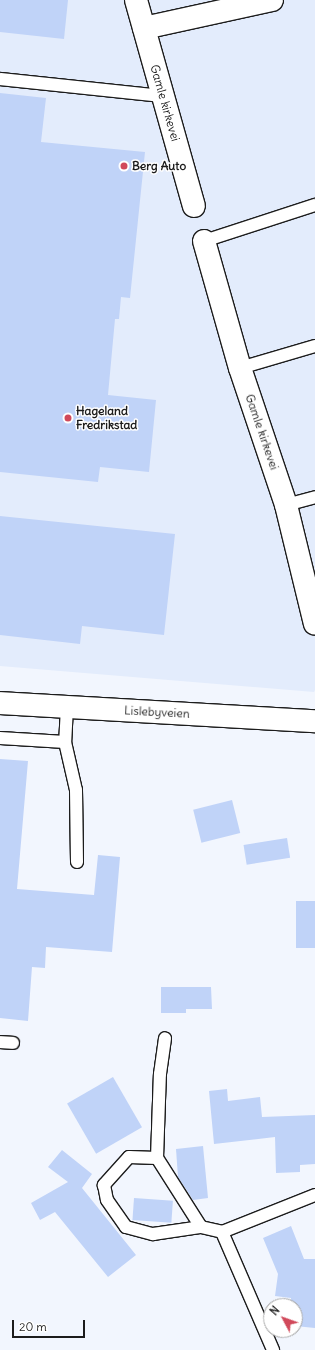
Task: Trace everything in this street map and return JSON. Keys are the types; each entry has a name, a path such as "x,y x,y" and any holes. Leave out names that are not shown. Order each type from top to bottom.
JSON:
{"street":[{"name":"Gamle kirkevei","path":"136,0 194,206"},
{"path":"144,28 272,0"},
{"name":"Gamle kirkevei","path":"204,241 240,368 286,505 315,624"},
{"name":"Lislebyveien","path":"0,703 315,721"}],"lane":[{"path":"0,79 163,96"},
{"path":"204,241 315,205"},
{"path":"240,368 315,346"},
{"path":"286,505 315,497"},
{"path":"67,707 65,742 76,790 77,862"},
{"path":"0,738 65,742"},
{"path":"165,1038 160,1074 157,1158 201,1227"},
{"path":"0,1042 13,1043"},
{"path":"157,1158 129,1157 104,1185 107,1200 126,1227 153,1234 201,1227 222,1232 315,1196"},
{"path":"222,1232 273,1350"}],"shaded area":[{"path":"0,0 315,0 314,692 0,666"}],"building":[{"path":"0,0 68,0 64,39 0,32"},
{"path":"0,93 46,98 41,142 145,152 130,298 121,297 119,319 115,319 108,395 156,400 149,472 100,467 98,482 0,472"},
{"path":"0,516 175,534 164,635 82,626 80,644 0,635"},
{"path":"0,759 28,761 17,889 94,895 98,855 120,857 112,952 46,947 45,968 32,967 28,1021 0,1018"},
{"path":"232,800 240,833 201,843 193,810"},
{"path":"287,838 290,858 247,865 244,845"},
{"path":"296,901 315,901 315,948 296,948"},
{"path":"161,987 211,987 212,1009 186,1009 186,1013 161,1013"},
{"path":"113,1077 142,1127 96,1154 67,1104"},
{"path":"227,1089 228,1101 260,1097 262,1117 315,1115 315,1164 300,1165 300,1172 276,1173 275,1137 214,1144 209,1091"},
{"path":"203,1146 208,1198 193,1200 178,1177 176,1149"},
{"path":"62,1150 92,1174 82,1188 136,1255 108,1277 55,1212 40,1220 31,1203 68,1182 48,1167"},
{"path":"134,1198 173,1201 171,1223 132,1220"},
{"path":"291,1226 304,1259 315,1259 315,1328 303,1327 303,1298 275,1296 278,1274 263,1238"}],"place":[{"name":"Berg Auto","path":"124,166"},
{"name":"Hageland Fredrikstad","path":"68,418"}]}
